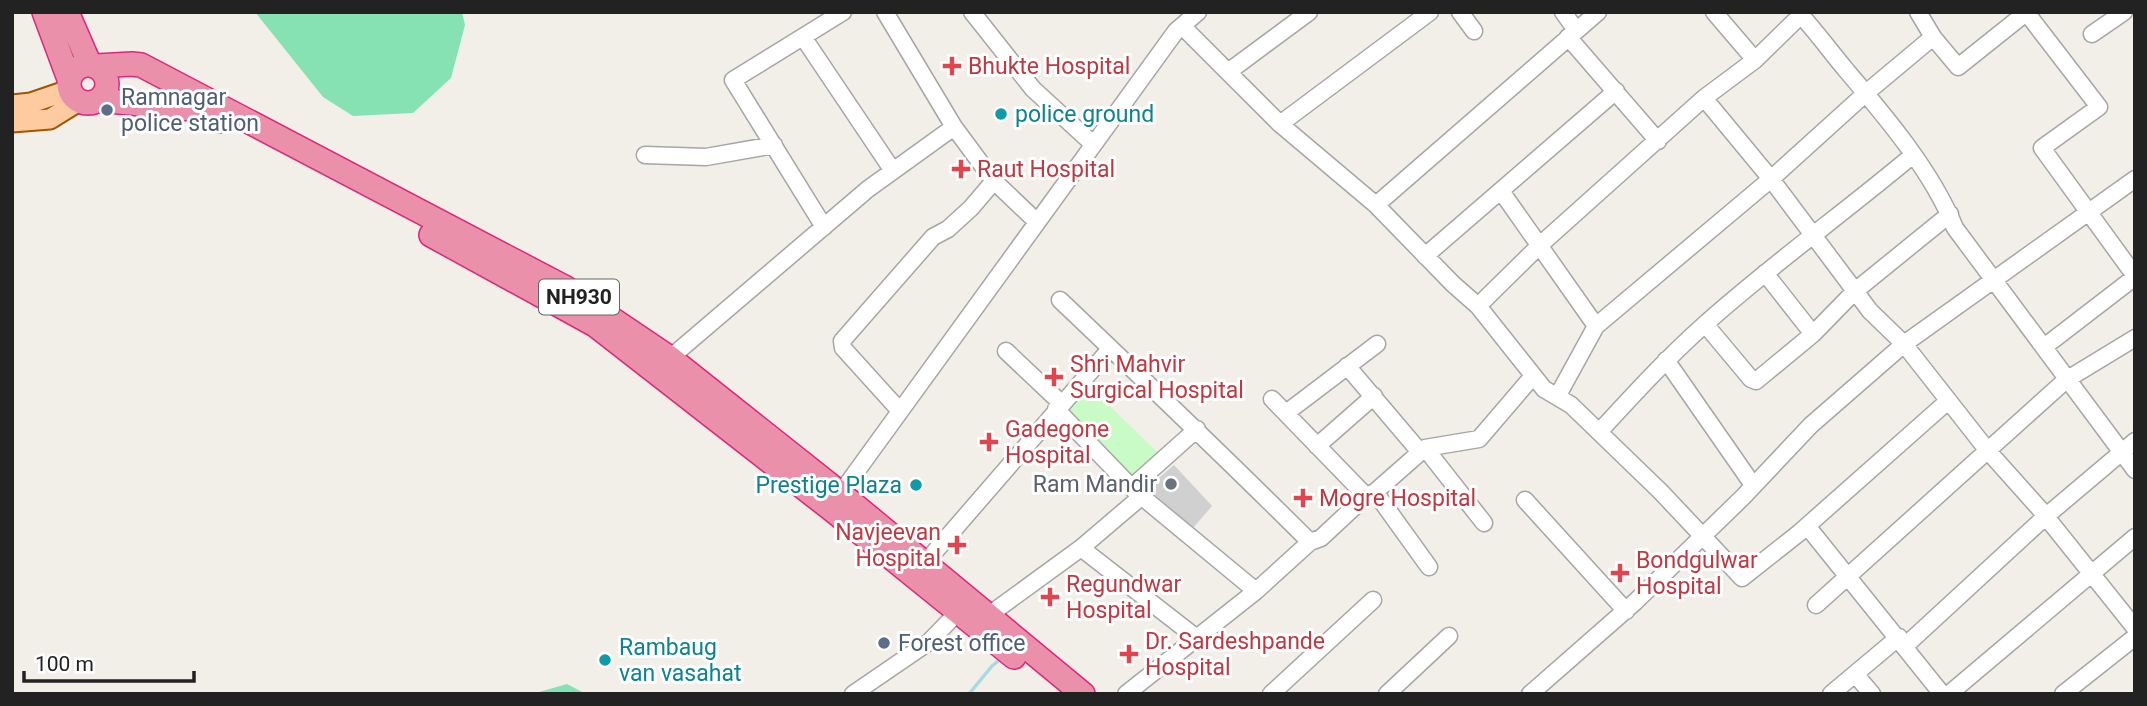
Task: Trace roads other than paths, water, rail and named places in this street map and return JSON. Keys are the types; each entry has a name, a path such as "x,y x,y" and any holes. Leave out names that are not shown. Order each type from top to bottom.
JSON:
{"highway":[{"path":"44,12 79,92"},
{"path":"67,12 93,66 104,73 107,79 106,92 79,92"},
{"name":"NH930","path":"93,66 141,65 566,288 670,358 958,612 997,629"},
{"path":"79,92 76,68 93,66"},
{"name":"NH930","path":"79,92 205,113 576,313 925,563 1034,665 1058,694"},
{"name":"NH930","path":"1034,665 1083,694"}],"main road":[{"path":"12,105 79,92"},
{"path":"12,122 50,119 79,92"}],"street":[{"path":"824,227 733,80 843,12"},
{"path":"885,12 954,127 994,181 1037,222"},
{"path":"972,12 1033,89 1093,144"},
{"path":"1228,72 1309,12"},
{"path":"1280,124 1430,12"},
{"path":"1460,12 1474,31"},
{"path":"1563,12 1572,34 1658,141"},
{"path":"1376,205 1598,12"},
{"path":"1714,12 1755,60"},
{"path":"1919,12 1933,37 1958,67 2027,12 2099,107 2042,148 2135,276 2044,347"},
{"path":"2092,34 2124,12"},
{"path":"835,501 1093,144 1182,26 1195,13"},
{"path":"1478,306 1540,245 1704,98 1755,60 1799,14 1866,93 1913,155 1950,214 1955,228 2135,470"},
{"path":"1182,26 1280,124 1376,205 1478,306 1544,389 1571,405 1661,492 1742,578 1807,526 1948,401"},
{"path":"803,37 892,171"},
{"path":"1558,397 1596,326 1771,179 1933,37"},
{"path":"1425,256 1616,91"},
{"path":"1704,98 1771,179 1870,311 1904,344 1988,451 2135,628"},
{"path":"670,358 892,171 954,127"},
{"path":"645,155 706,157 774,145"},
{"path":"1599,432 1666,360 1705,324 1913,155"},
{"path":"1530,694 1626,611 1811,425 1904,344 2134,180"},
{"path":"900,411 843,348 842,341 933,237 948,229 971,208 994,181"},
{"path":"1501,191 1596,326"},
{"path":"1705,324 1751,379 1756,381 1813,334 1855,291 1950,214"},
{"path":"1765,273 1813,334"},
{"path":"1060,300 1165,403 1197,429 1310,542"},
{"path":"1816,605 2066,380 2135,338"},
{"path":"1286,413 1377,344"},
{"path":"925,563 1110,349"},
{"path":"1006,351 1137,492 1256,591"},
{"path":"1666,360 1753,485"},
{"path":"1347,366 1484,523"},
{"path":"1126,694 1198,639 1310,542 1321,538 1423,450 1479,439 1534,376"},
{"path":"1317,446 1374,396"},
{"path":"1272,399 1317,446 1370,494 1429,567"},
{"path":"997,629 1137,492 1197,429"},
{"path":"1831,694 1902,641 2135,441"},
{"path":"1525,500 1626,611"},
{"path":"1807,526 1942,694"},
{"path":"1950,694 2135,537"},
{"path":"1081,548 1198,639"},
{"path":"1271,694 1373,600"},
{"path":"853,694 929,642 958,612"},
{"path":"1387,694 1449,636"},
{"path":"2063,694 2135,637"},
{"path":"1855,674 1872,694"}],"waterway":[{"path":"969,694 1003,657"}],"place":[{"name":"Bhukte Hospital","path":"952,66"},
{"name":"Ramnagar police station","path":"107,110"},
{"name":"police ground","path":"1001,114"},
{"name":"Raut Hospital","path":"961,169"},
{"name":"Shri Mahvir Surgical Hospital","path":"1054,377"},
{"name":"Gadegone Hospital","path":"989,442"},
{"name":"Ram Mandir","path":"1171,484"},
{"name":"Prestige Plaza","path":"916,485"},
{"name":"Mogre Hospital","path":"1303,498"},
{"name":"Navjeevan Hospital","path":"957,545"},
{"name":"Bondgulwar Hospital","path":"1620,573"},
{"name":"Regundwar Hospital","path":"1050,597"},
{"name":"Forest office","path":"884,643"},
{"name":"Dr. Sardeshpande Hospital","path":"1129,654"},
{"name":"Rambaug van vasahat","path":"605,660"}]}
